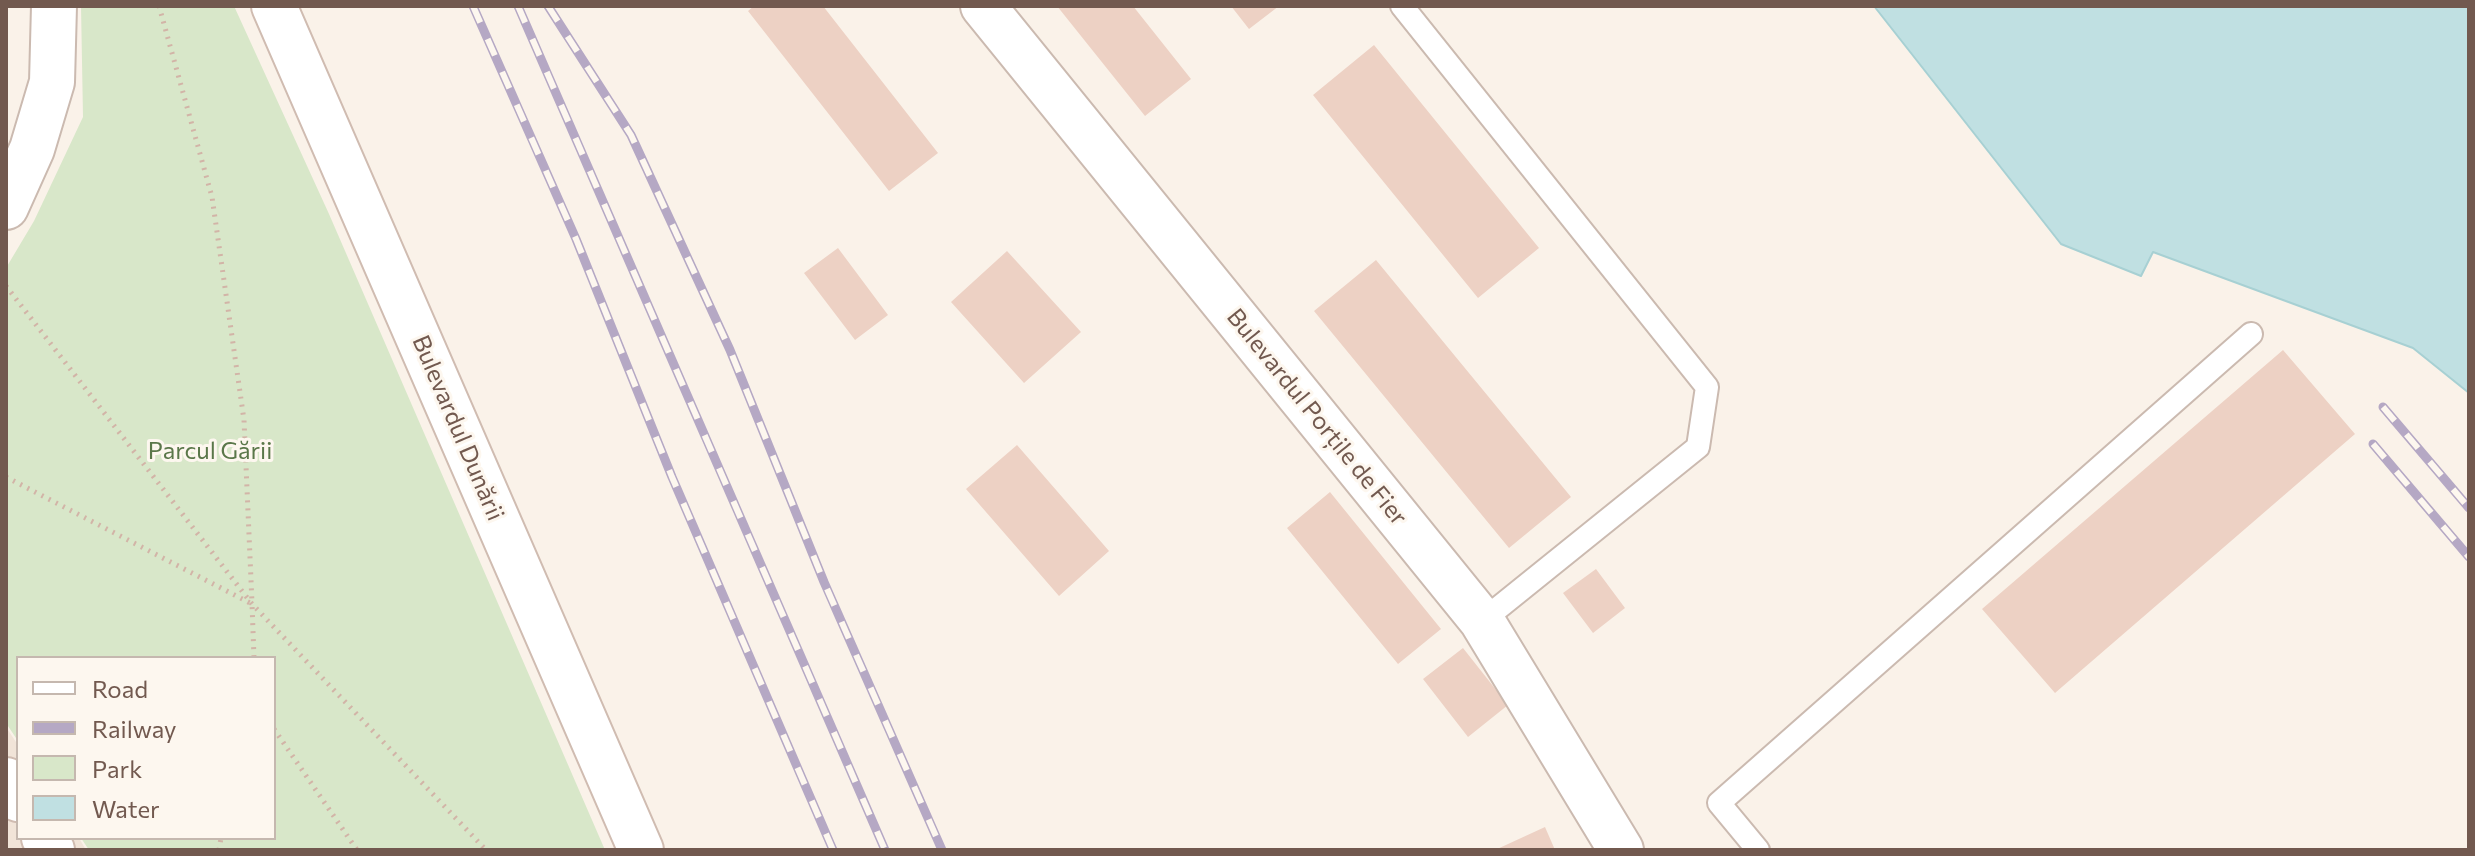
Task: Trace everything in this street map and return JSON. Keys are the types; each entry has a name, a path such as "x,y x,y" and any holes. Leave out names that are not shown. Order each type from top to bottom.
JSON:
{"street":[{"path":"6,207 32,149 52,82 54,6"},
{"name":"Bulevardul Dunării","path":"274,6 641,850"},
{"name":"Bulevardul Porțile de Fier","path":"983,6 1482,621 1621,850"}],"lane":[{"path":"1402,6 1707,387 1698,447 1482,621"},
{"path":"1758,850 1719,803 2251,334"}],"path":[{"path":"159,6 212,197 244,420 254,656"},
{"path":"6,286 252,604 486,850"},
{"path":"6,477 252,604"},
{"path":"276,732 357,850"}],"shaded area":[{"path":"6,727 16,742 16,840 80,840 86,850 6,850"}],"green space":[{"name":"Parcul Gării","path":"81,6 234,6 329,214 605,850 89,850 82,840 276,840 276,656 16,656 16,738 6,723 6,268 34,221 83,117"}],"water":[{"path":"1874,6 2469,6 2469,393 2413,348 2153,252 2141,276 2061,244"}],"building":[{"path":"754,6 823,6 938,153 889,191 748,11"},
{"path":"1057,6 1133,6 1191,79 1145,116"},
{"path":"1231,6 1279,6 1249,29"},
{"path":"1374,45 1539,248 1478,298 1313,95"},
{"path":"838,248 888,315 855,340 804,273"},
{"path":"1007,251 1081,332 1024,383 951,302"},
{"path":"1376,260 1571,497 1509,548 1314,311"},
{"path":"2283,350 2355,434 2055,693 1982,609"},
{"path":"1017,445 1109,551 1059,596 966,489"},
{"path":"1330,492 1441,629 1398,664 1287,528"},
{"path":"1596,569 1625,608 1593,633 1563,593"},
{"path":"1463,648 1508,705 1468,737 1423,679"},
{"path":"1545,827 1555,850 1495,850"}],"railway":[{"path":"473,6 576,239 672,477 833,850"},
{"path":"518,6 885,850"},
{"path":"548,6 631,135 730,350 824,582 942,850"},
{"path":"2383,407 2469,508"},
{"path":"2373,444 2469,557"}]}
